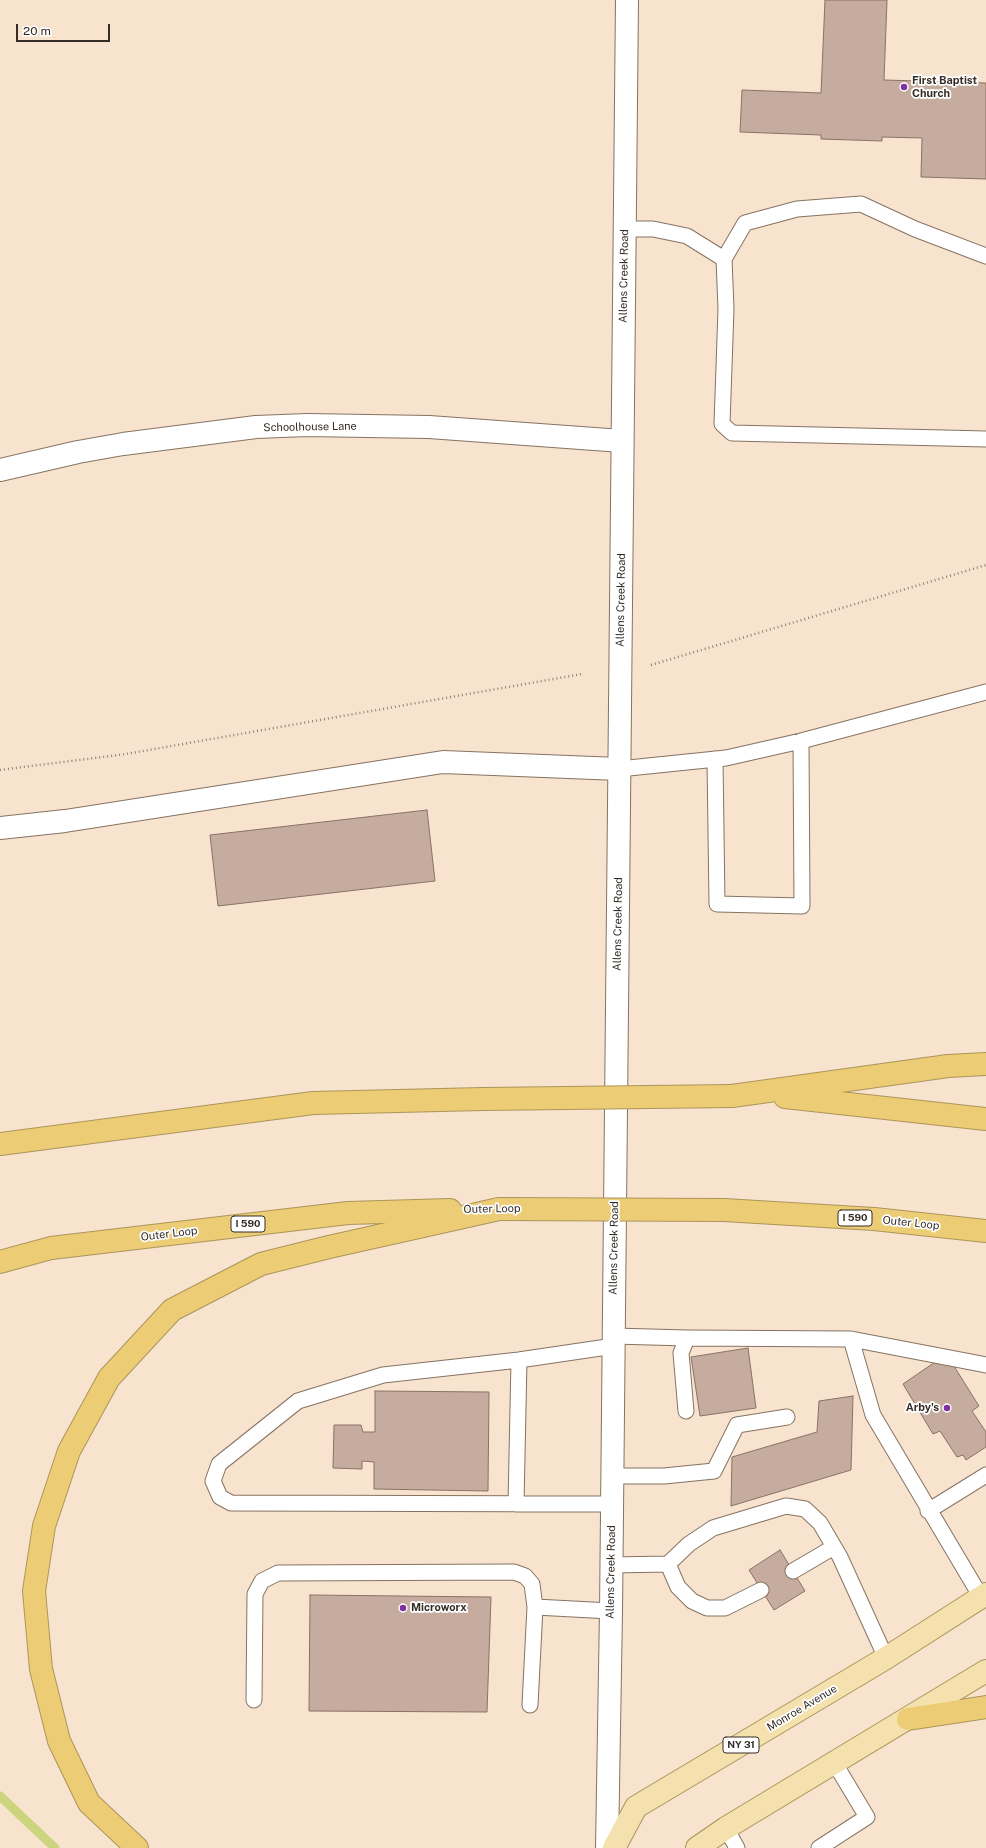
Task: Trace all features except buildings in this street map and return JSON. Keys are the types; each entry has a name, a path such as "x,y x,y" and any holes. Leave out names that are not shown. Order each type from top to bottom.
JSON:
{"highway":[{"path":"732,1096 948,1066 986,1064"},
{"path":"0,1144 313,1103 483,1099 784,1096 986,1120"},
{"path":"137,1848 89,1803 59,1741 41,1669 34,1591 44,1526 69,1451 109,1378 172,1310 262,1264 329,1247 499,1209"},
{"name":"Outer Loop","path":"0,1262 51,1248 348,1212 499,1209 724,1210 874,1220 986,1231"},
{"path":"908,1719 986,1708"}],"main road":[{"name":"Monroe Avenue","path":"614,1848 636,1807 886,1658 983,1596"},
{"path":"697,1848 726,1828 986,1671"}],"street":[{"name":"Allens Creek Road","path":"607,1848 612,1564 627,0"},
{"name":"Schoolhouse Lane","path":"0,470 78,452 123,444 256,427 299,425 429,427 622,441"},
{"path":"0,828 73,820 443,762 619,769"}],"lane":[{"path":"986,256 915,229 862,204 797,209 745,223 724,259 726,309 722,424 732,433 986,439"},
{"path":"625,229 653,229 687,236 724,259"},
{"path":"619,769 715,759 801,741 986,692"},
{"path":"715,759 718,904 802,906 801,741"},
{"path":"686,1411 681,1353 687,1338"},
{"path":"612,1504 231,1503 220,1497 213,1481 219,1464 298,1401 383,1375 519,1360 614,1341 687,1338 851,1338 986,1365"},
{"path":"851,1338 873,1415 928,1510 983,1596"},
{"path":"516,1504 519,1360"},
{"path":"612,1476 664,1476 714,1471 737,1425 787,1417"},
{"path":"928,1510 986,1475"},
{"path":"612,1564 668,1564 689,1544 713,1528 786,1506 804,1509 820,1523 840,1557 886,1658"},
{"path":"794,1571 834,1547"},
{"path":"668,1564 678,1588 692,1601 707,1608 725,1608 761,1590"},
{"path":"254,1700 255,1594 262,1581 278,1573 514,1572 525,1576 532,1584 535,1607 530,1705"},
{"path":"535,1607 611,1611"},
{"path":"820,1848 867,1817 834,1762"},
{"path":"726,1828 737,1848"}],"path":[{"path":"651,665 986,566"},
{"path":"0,770 126,754 582,674"}],"waterway":[{"path":"0,1796 55,1848"}],"place":[{"name":"First Baptist Church","path":"904,87"},
{"name":"Arby's","path":"947,1408"},
{"name":"Microworx","path":"403,1608"}]}
